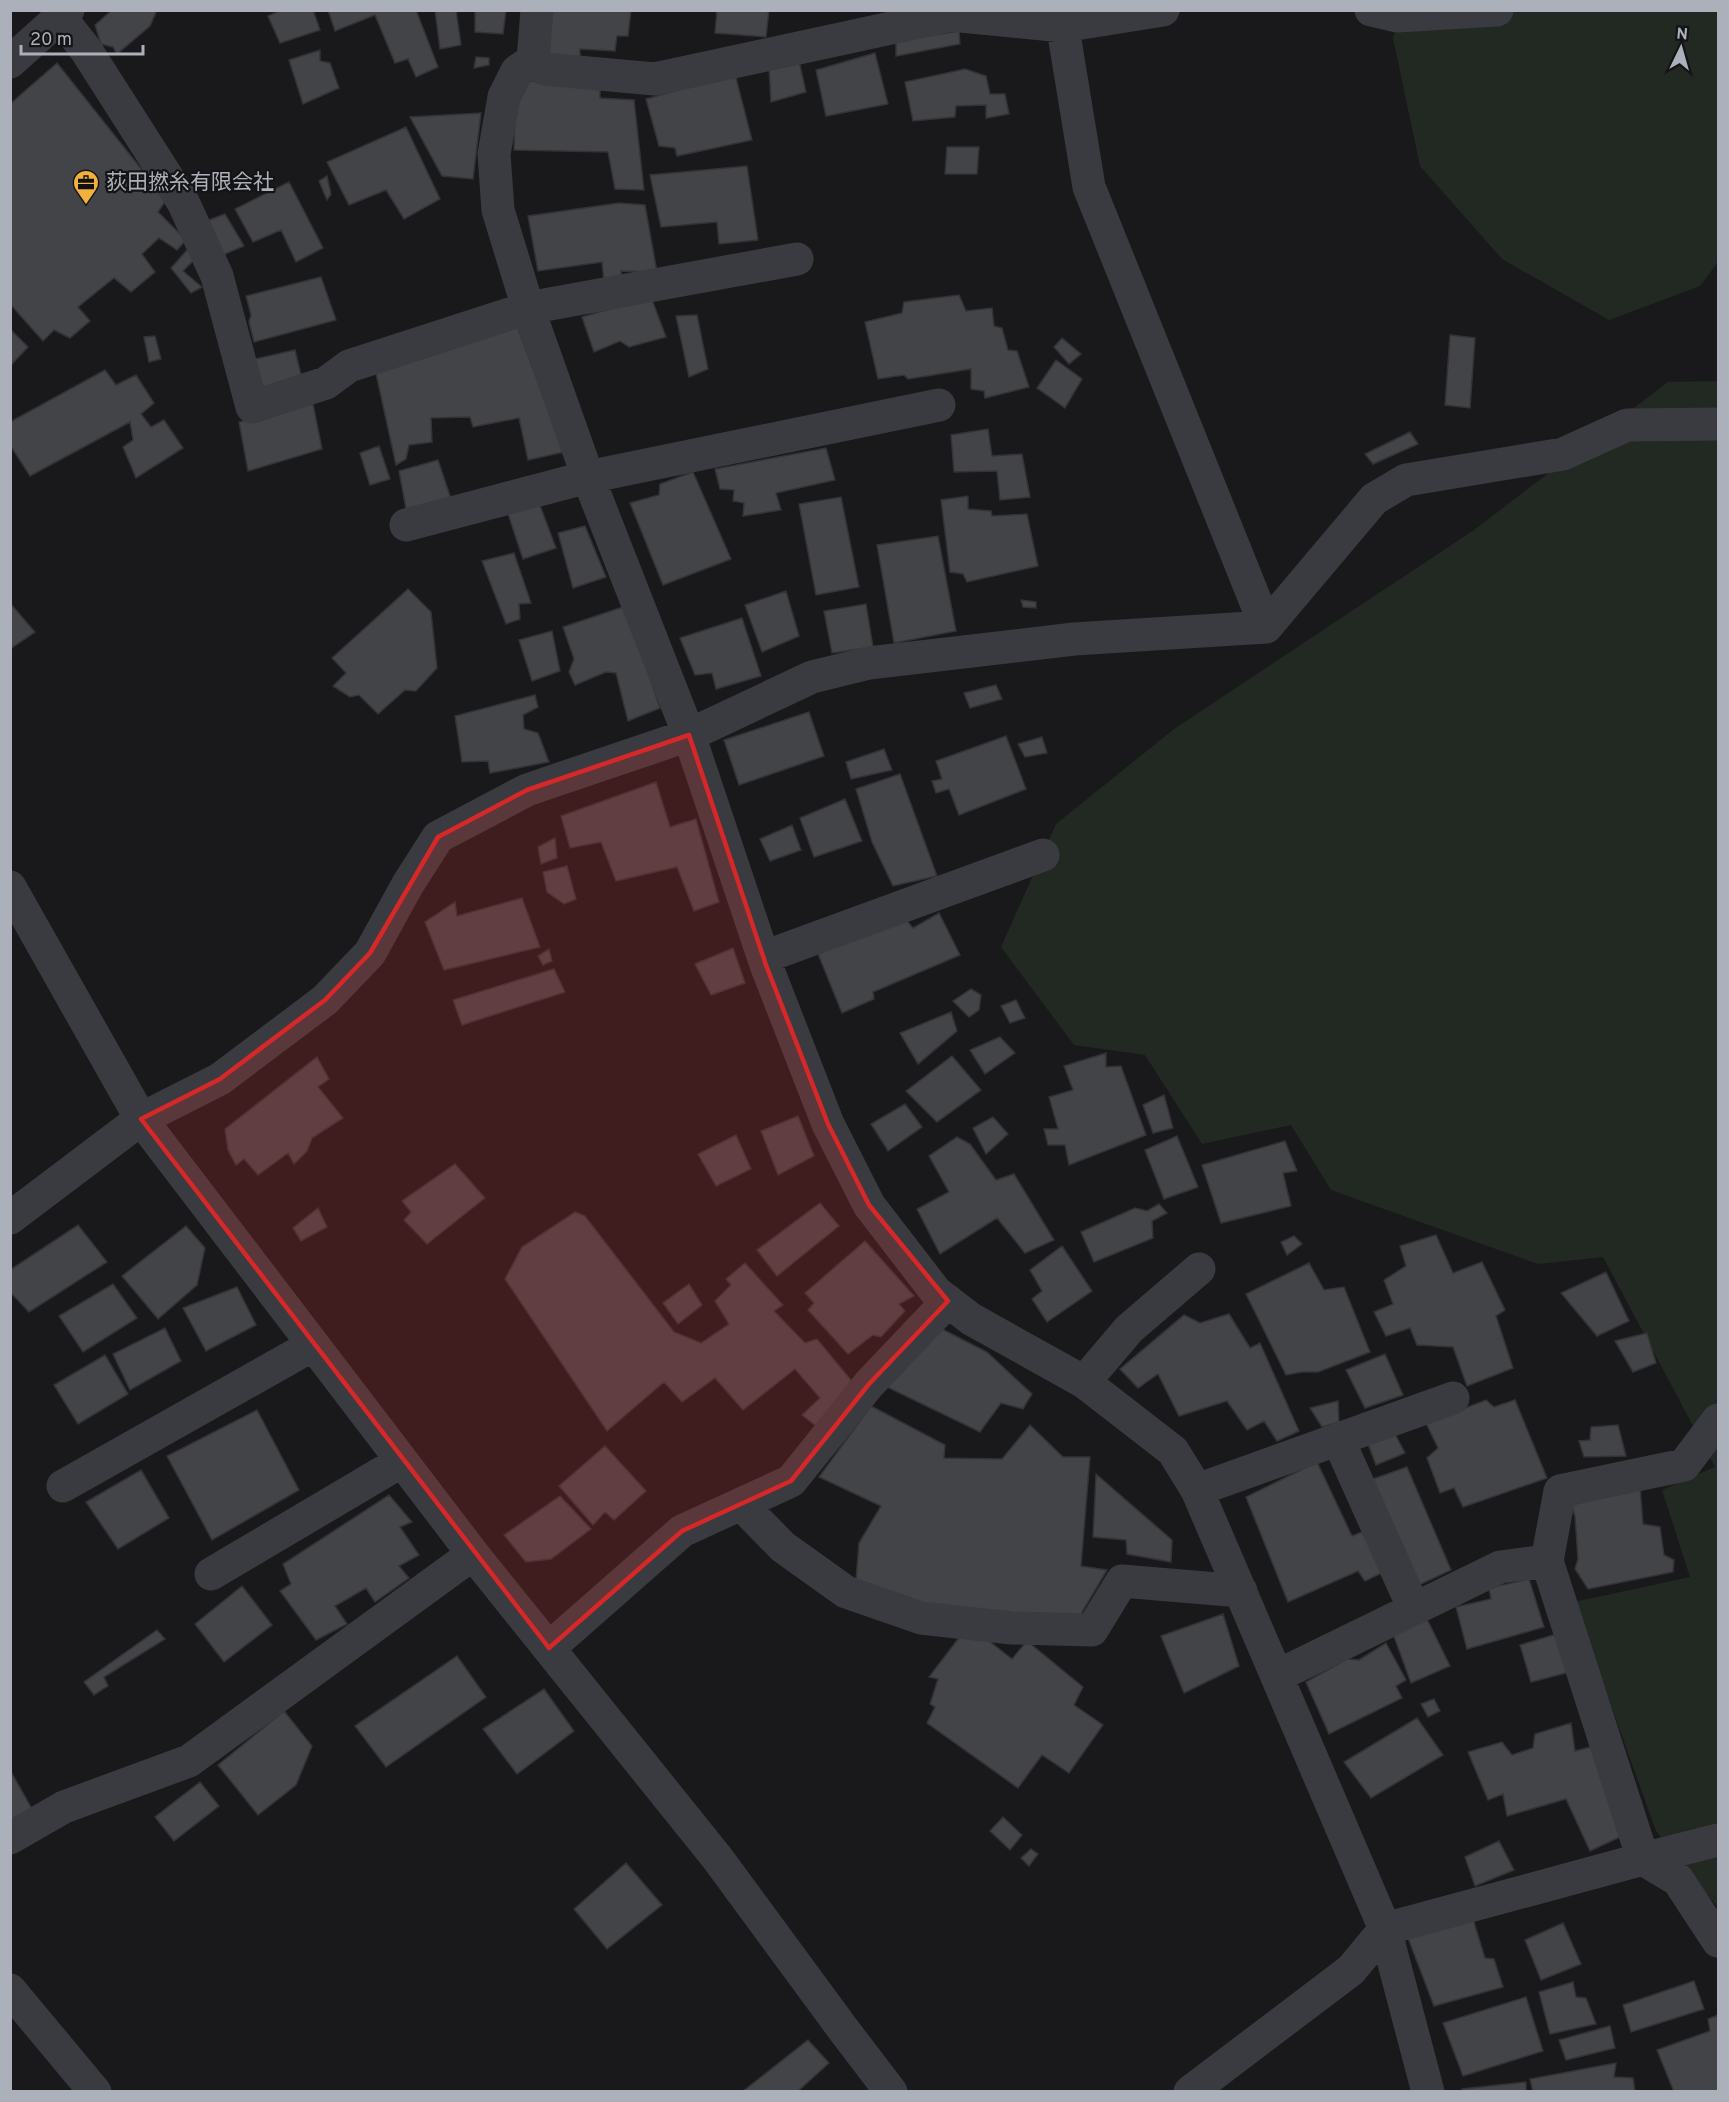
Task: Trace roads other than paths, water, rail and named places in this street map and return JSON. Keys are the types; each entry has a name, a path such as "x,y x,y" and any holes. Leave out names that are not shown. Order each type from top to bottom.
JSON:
{"street":[{"path":"533,60 537,10"},
{"path":"533,60 544,69 655,79 951,15 1061,18 1163,10"},
{"path":"1371,10 1397,16 1497,10"},
{"path":"10,62 64,14 183,202 217,276 252,406 326,382 349,366 528,308 797,259"},
{"path":"1061,18 1089,187 1266,627"},
{"path":"533,60 517,71 504,97 494,154 498,210 528,308 588,477 689,735 764,957 828,1125 869,1204 936,1292 971,1319 1084,1382 1173,1451 1197,1490 1385,1929 1428,2091"},
{"path":"406,525 588,477 939,405"},
{"path":"10,1218 141,1119 220,1079 325,1000 370,953 408,884 438,837 526,790 689,735 812,677 869,663 1074,639 1266,627 1374,499 1406,480 1563,454 1626,425 1719,424"},
{"path":"764,957 1043,855"},
{"path":"10,887 141,1119 473,1554 718,1859 891,2091"},
{"path":"1084,1382 1129,1329 1199,1269"},
{"path":"549,1648 682,1531 791,1481 869,1384 948,1301"},
{"path":"63,1486 314,1345"},
{"path":"1197,1490 1454,1398"},
{"path":"1719,1420 1684,1465 1560,1491 1547,1561 1643,1859 1678,1880 1719,1941"},
{"path":"1338,1439 1414,1609"},
{"path":"211,1574 402,1461"},
{"path":"741,1504 783,1547 846,1592 921,1618 1012,1628 1092,1630 1122,1581 1241,1591"},
{"path":"10,1838 64,1807 189,1761 473,1554"},
{"path":"1277,1676 1500,1568 1547,1561"},
{"path":"1190,2091 1351,1970 1385,1929 1719,1840"},
{"path":"10,1990 95,2091"}],"place":[{"name":"荻田撚糸有限会社","path":"86,206"}]}
